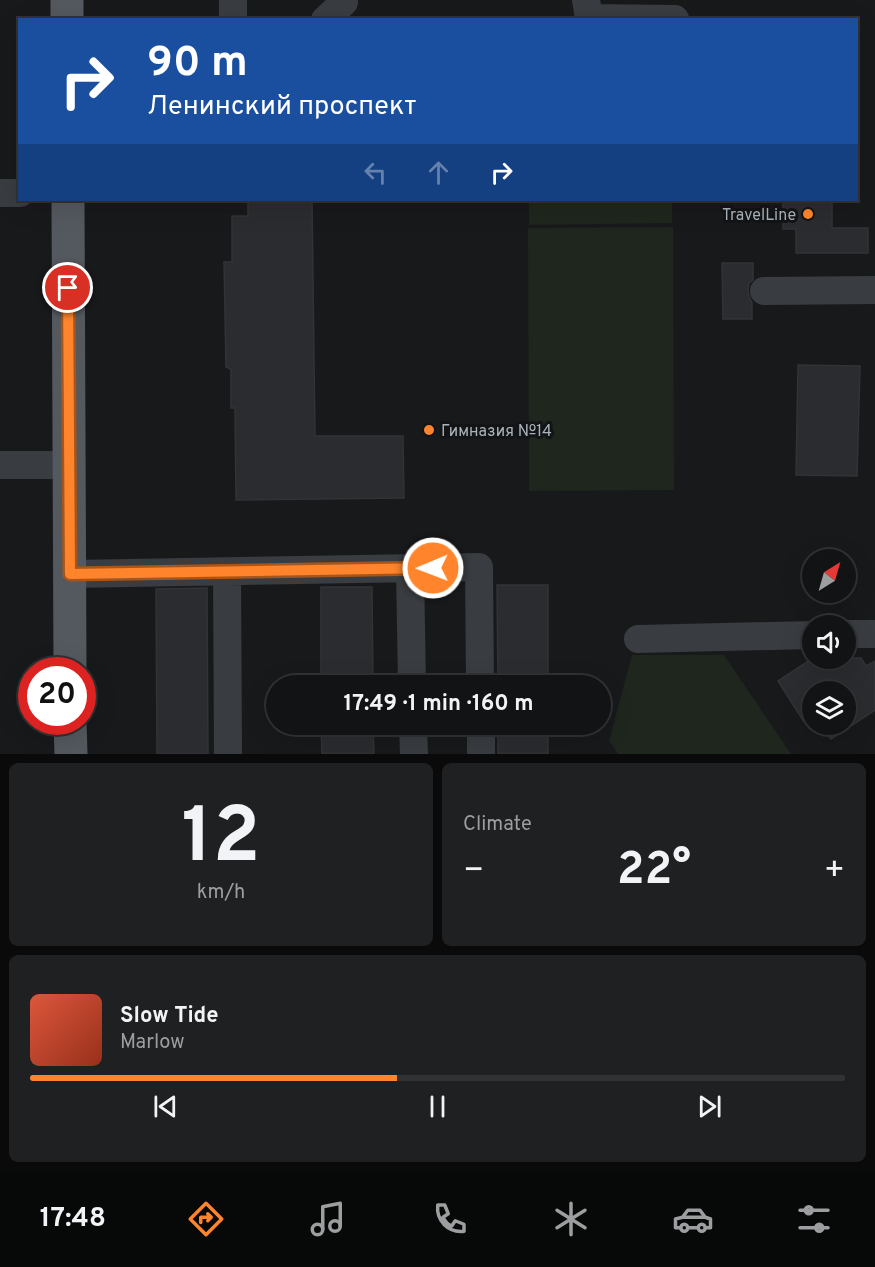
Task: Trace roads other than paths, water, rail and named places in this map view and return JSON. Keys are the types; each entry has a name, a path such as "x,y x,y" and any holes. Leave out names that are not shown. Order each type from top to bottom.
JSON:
{"main road":[{"path":"67,0 67,18"},
{"path":"68,201 70,657"},
{"path":"70,735 70,754"}],"lane":[{"path":"233,0 233,18"},
{"path":"586,0 588,18"},
{"path":"0,193 18,193"},
{"path":"764,291 875,290"},
{"path":"0,465 69,465"},
{"path":"70,574 479,567 480,675"},
{"path":"410,569 412,675"},
{"path":"227,572 228,754"},
{"path":"856,634 875,634"},
{"path":"638,639 802,635"},
{"path":"413,735 414,754"},
{"path":"481,735 481,754"}],"place":[{"name":"TravelLine","path":"808,214"},
{"name":"Гимназия №14","path":"429,430"}]}
